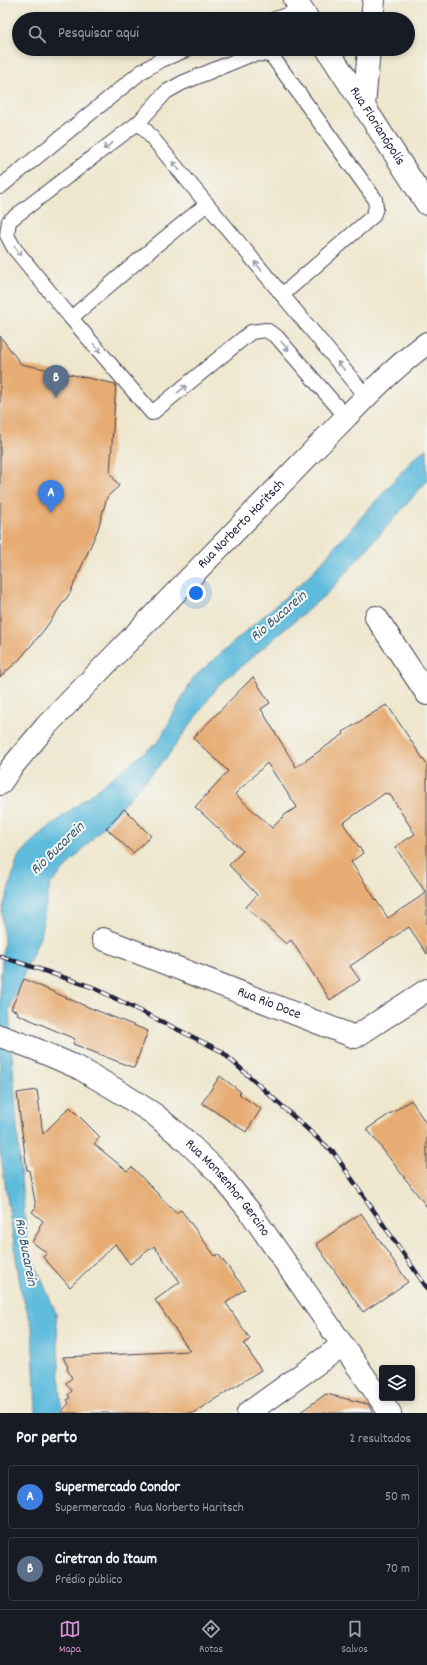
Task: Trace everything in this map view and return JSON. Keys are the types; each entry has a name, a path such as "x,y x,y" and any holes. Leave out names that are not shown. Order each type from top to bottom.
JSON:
{"street":[{"path":"373,12 374,0"},
{"name":"Rua Florianópolis","path":"332,56 427,204"},
{"path":"364,106 368,56"},
{"name":"Rua Norberto Haritsch","path":"0,784 11,768 47,725 366,396 391,372 427,343"},
{"path":"376,617 427,694"},
{"name":"Rua Rio Doce","path":"103,939 355,1037 427,990"},
{"name":"Rua Monsenhor Gercino","path":"0,1036 33,1048 79,1068 115,1088 154,1114 186,1141 219,1173 251,1213 390,1413"},
{"path":"248,1413 343,1345"}],"lane":[{"path":"0,187 141,72 159,61 171,56"},
{"path":"248,56 182,83 166,92 139,122 9,222 7,235 14,248 71,318 152,413 251,332 266,330 277,337 346,417"},
{"path":"272,56 375,199 376,208 373,216 282,295"},
{"path":"139,122 366,396"},
{"path":"71,318 160,242 208,204"}],"water":[{"name":"Rio Bucarein","path":"427,448 427,481 330,591 218,686 167,757 50,885 40,937 9,1009 20,1169 28,1248 56,1313 62,1413 36,1413 32,1326 21,1291 0,1149 0,984 4,943 2,911 18,857 39,835 159,741 193,678 308,577 415,457"}],"building":[{"path":"0,336 21,364 116,384 110,473 119,486 107,497 98,529 70,593 44,630 19,660 0,677"},
{"path":"253,677 270,703 261,709 296,767 344,734 343,732 386,705 387,707 388,706 427,765 427,954 409,927 350,966 360,980 330,1000 291,940 286,944 246,907 257,895 229,865 243,851 195,807 228,771 193,738","holes":["267,763 297,807 286,814 272,828 235,794","385,793 389,793 415,834 395,847 426,893 388,918 351,862 363,853 343,823"]},
{"path":"124,809 151,836 133,853 106,828"},
{"path":"24,979 148,1031 134,1068 73,1044 75,1039 17,1014 18,1012 11,1009"},
{"path":"220,1076 241,1092 239,1094 261,1109 246,1132 202,1103"},
{"path":"37,1090 43,1134 70,1107 100,1137 94,1144 127,1171 132,1167 176,1213 181,1210 215,1256 218,1254 245,1289 226,1303 250,1339 244,1344 261,1370 193,1413 61,1413 69,1403 67,1400 70,1398 68,1395 72,1391 66,1383 72,1378 63,1357 190,1351 155,1300 180,1282 154,1246 130,1264 115,1244 70,1287 43,1257 47,1253 32,1242 43,1221 32,1212 36,1207 29,1170 27,1170 17,1093"},
{"path":"411,1100 427,1125 427,1207 367,1129"},
{"path":"361,1213 408,1282 363,1312 316,1244"},
{"path":"326,1394 368,1404 373,1413 299,1413"}],"railway":[{"path":"0,956 92,987 221,1051 334,1153 427,1288"}],"place":[{"name":"Ciretran do Itaum","path":"56,398"},
{"name":"Supermercado Condor","path":"51,513"}]}
